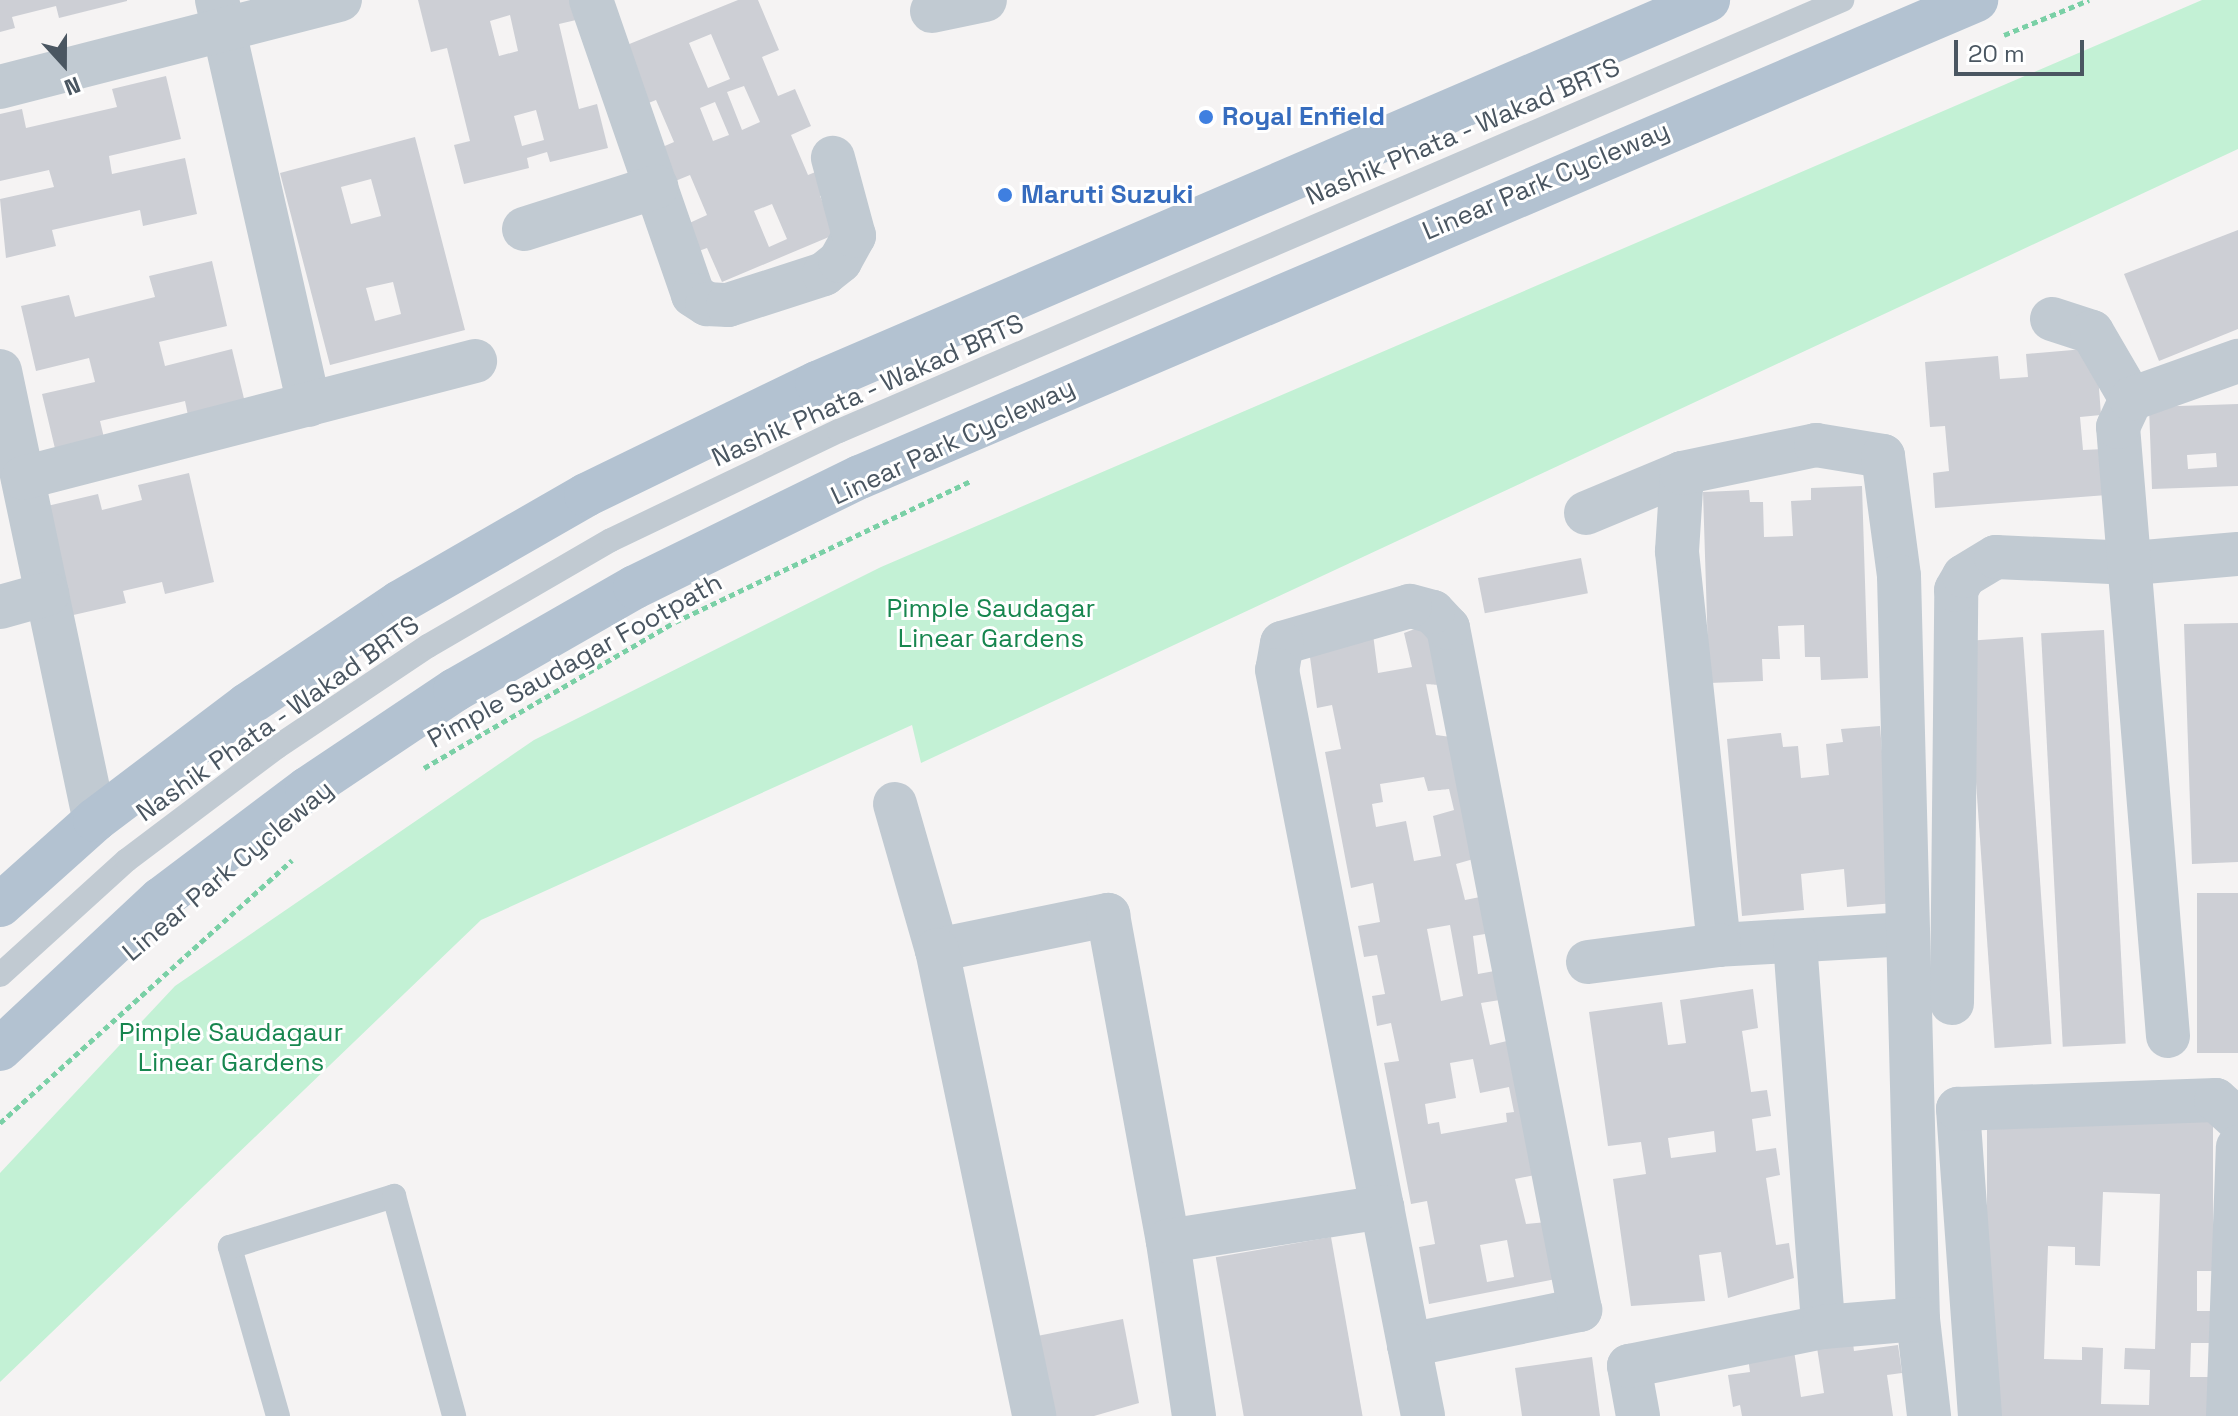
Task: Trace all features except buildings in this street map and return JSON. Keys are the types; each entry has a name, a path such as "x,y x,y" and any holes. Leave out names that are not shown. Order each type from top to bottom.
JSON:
{"main road":[{"path":"0,905 95,820 400,602 586,495 817,383 1708,0"},
{"path":"0,1049 161,899 307,789 455,690 635,587 860,477 1976,0"}],"street":[{"path":"0,87 221,15 340,0"},
{"path":"591,0 693,295 728,305 824,274 840,261 854,236 833,158"},
{"path":"932,11 985,0"},
{"path":"221,15 309,405"},
{"path":"524,229 656,187"},
{"path":"2052,319 2092,332 2131,399"},
{"path":"23,478 475,361"},
{"path":"2168,1036 2133,563 2118,427 2131,399 2238,361"},
{"path":"0,371 95,820"},
{"path":"1586,513 1682,473 1816,445 1883,456 1899,576 1918,1319 1929,1416"},
{"path":"1682,473 1677,551 1719,945"},
{"path":"1952,1003 1956,590 1979,564 1996,557 2133,563 2238,554"},
{"path":"0,607 47,594"},
{"path":"1409,1345 1580,1310 1448,628 1433,612 1410,606 1282,643 1277,670 1409,1345 1423,1416"},
{"path":"895,804 937,950 1034,1416"},
{"path":"937,950 1108,915 1168,1241 1194,1416"},
{"path":"1588,962 1719,945 1908,934"},
{"path":"1795,942 1823,1327"},
{"path":"1980,1416 1958,1109 2216,1100 2238,1120"},
{"path":"2228,1416 2238,1147"},
{"path":"1168,1241 1382,1207"},
{"path":"1638,1416 1629,1366 1823,1327 1918,1319"}],"lane":[{"name":"Nashik Phata - Wakad BRTS","path":"0,975 127,860 277,747 428,646 611,540 839,431 1842,0"},
{"path":"278,1416 230,1247 394,1196 454,1416"}],"path":[{"path":"2000,37 2089,0"},
{"name":"Pimple Saudagar Footpath","path":"419,771 675,622 980,477"},
{"path":"0,1123 296,856"}],"green space":[{"name":"Pimple Saudagar Linear Gardens","path":"2202,0 2238,0 2238,149 921,763 912,725 481,920 0,1382 0,1173 175,986 534,740 881,567"}],"place":[{"name":"Royal Enfield","path":"1206,117"},
{"name":"Maruti Suzuki","path":"1005,195"}],"park label":[{"name":"Pimple Saudagaur Linear Gardens","path":"231,1048"}]}
